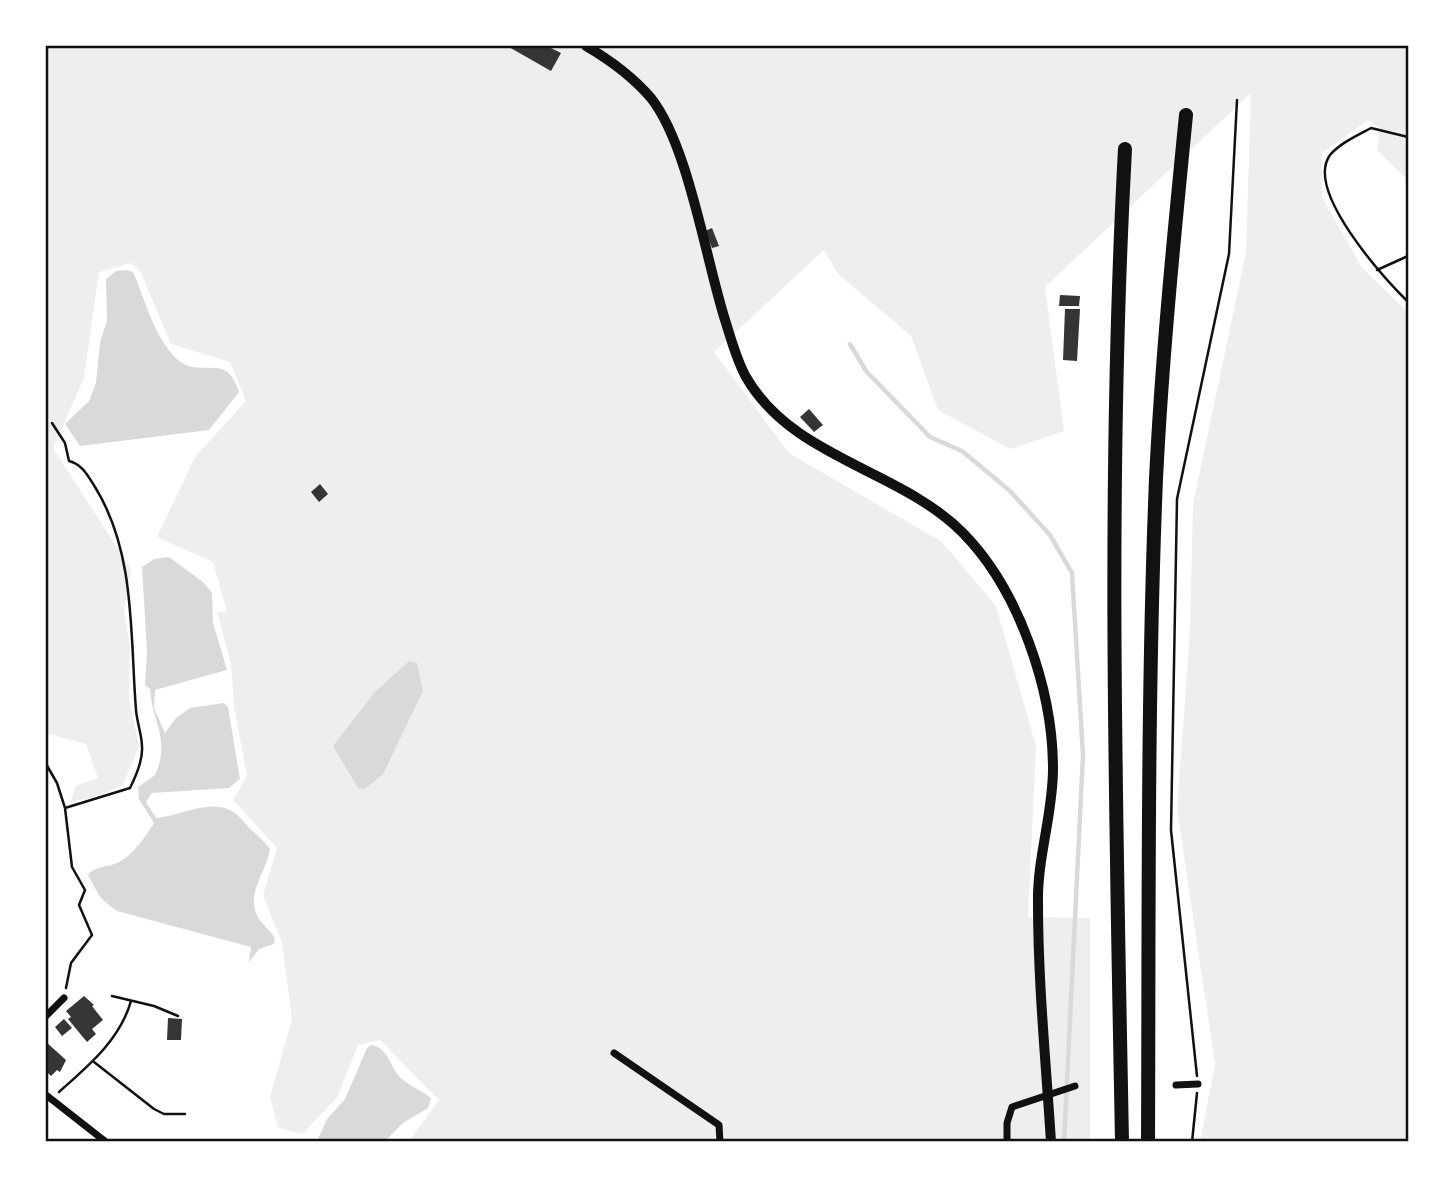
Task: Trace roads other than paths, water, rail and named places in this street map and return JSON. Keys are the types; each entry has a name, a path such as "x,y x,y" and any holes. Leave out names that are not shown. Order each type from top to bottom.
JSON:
{"highway":[{"path":"1148,1142 1150,674 1156,477 1171,262 1186,115"},
{"path":"1122,1142 1113,507 1116,306 1125,149"}],"street":[{"path":"586,46 614,63 650,98 664,118 685,176 733,349 746,377 766,405 789,427 914,498 954,525 985,559 1017,611 1037,666 1050,730 1053,770 1037,902 1051,1142"},
{"path":"46,1016 64,998"},
{"path":"614,1053 719,1125 720,1142"},
{"path":"1176,1085 1198,1084"},
{"path":"1007,1142 1007,1123 1012,1107 1075,1086"},
{"path":"48,1097 106,1142"}],"waterway":[{"path":"850,344 866,371 930,437 962,451 1009,490 1050,535 1072,573 1083,755 1064,1142"}]}
